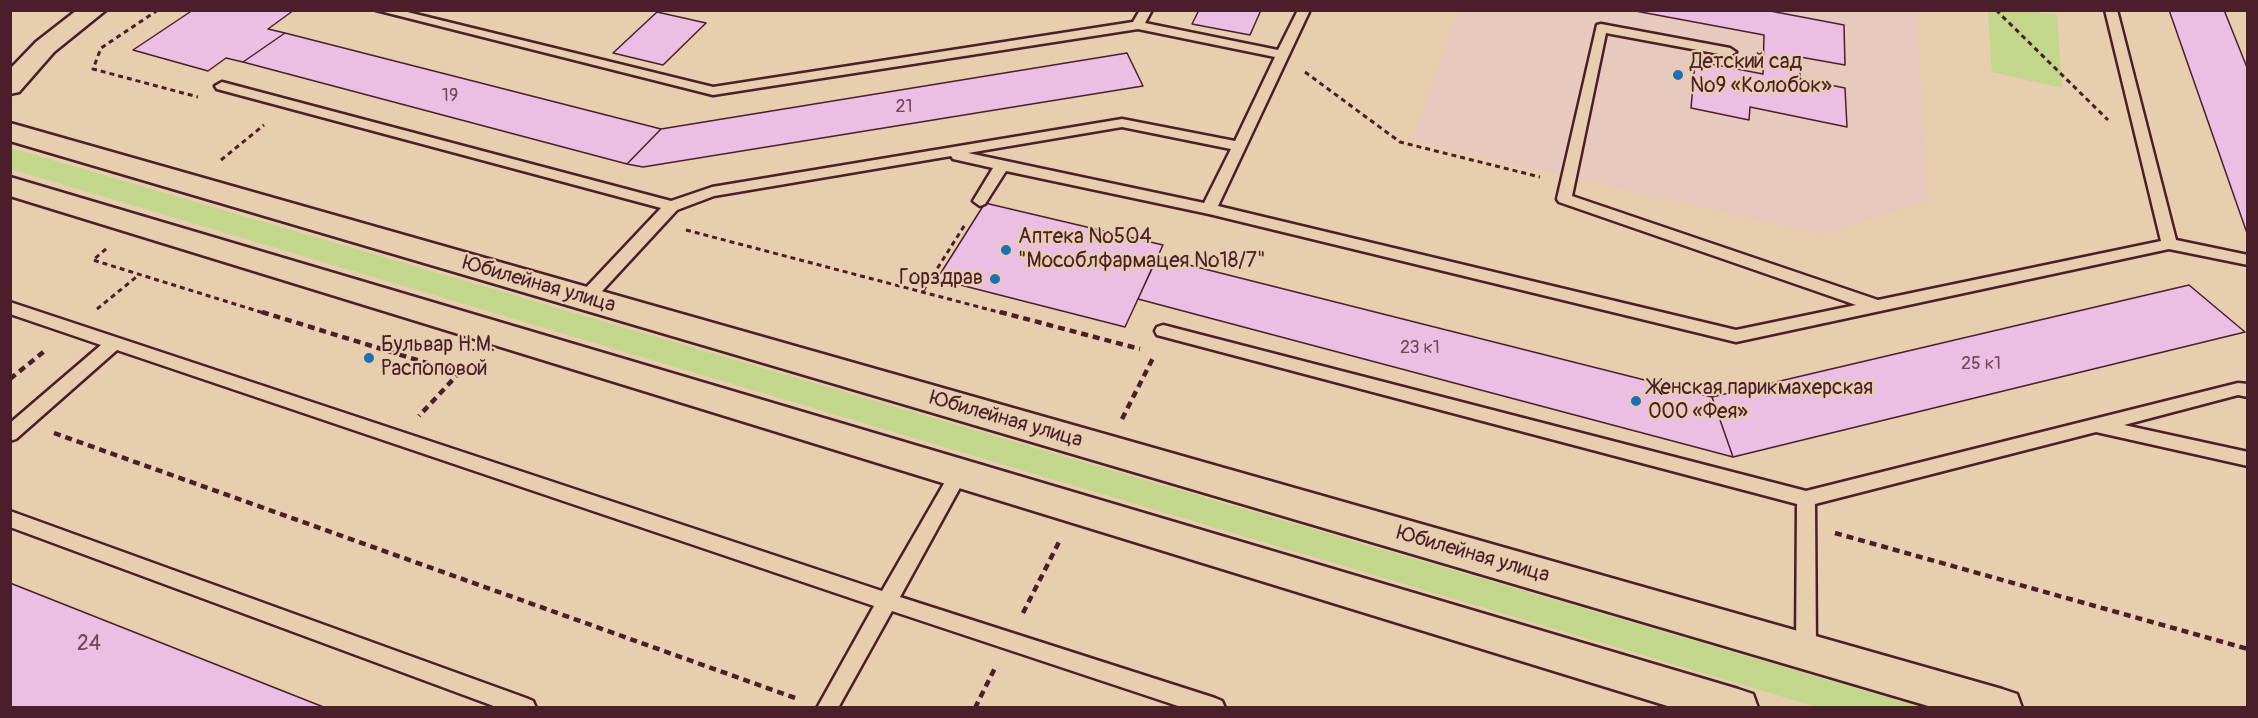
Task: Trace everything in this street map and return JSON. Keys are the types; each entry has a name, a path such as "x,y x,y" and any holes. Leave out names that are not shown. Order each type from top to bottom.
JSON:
{"main road":[{"path":"10,51 85,10"},
{"path":"10,86 45,47 94,10"},
{"name":"Юбилейная улица","path":"18,132 585,299 2001,708"},
{"path":"15,188 1738,708"}],"lane":[{"path":"382,10 713,91 1138,25 1282,55"},
{"path":"1138,25 1146,10"},
{"path":"1209,209 1304,10"},
{"path":"2111,10 2169,244"},
{"path":"1730,51 1601,28 1564,199 1876,306"},
{"path":"222,86 672,206"},
{"path":"585,299 672,206 712,192 1122,123 1239,146"},
{"path":"948,154 1209,209 1736,336 2169,244 2247,260"},
{"path":"980,201 1002,165"},
{"path":"10,308 886,602 1215,708"},
{"path":"1163,331 1806,499 2238,389 2247,391"},
{"path":"10,434 114,343"},
{"path":"2096,425 2247,459"},
{"path":"827,708 959,472"},
{"path":"1806,499 1806,651"},
{"path":"10,519 526,708"}],"path":[{"path":"158,10 101,48 93,69 202,98"},
{"path":"1996,10 2148,158"},
{"path":"1282,55 1400,142 1567,184"},
{"path":"215,164 265,124"},
{"path":"923,291 980,201"},
{"path":"656,223 1156,353 1121,422"},
{"path":"107,249 93,260 459,374 398,438"},
{"path":"24,423 799,700"},
{"path":"1806,525 2247,649"}],"shaded area":[{"name":"Детский сад №9 «Колобок»","path":"1459,11 1917,11 1927,201 1820,234 1412,140"}],"green space":[{"path":"1988,11 2031,11 2057,15 2062,88 1992,72"},
{"path":"11,148 1920,707 1817,707 11,169"}],"building":[{"path":"193,10 294,10 268,29 285,33 243,62 226,58 208,71 133,50"},
{"path":"1199,10 1261,10 1250,35 1192,24"},
{"path":"1630,10 1765,10 1844,25 1845,65 1800,57 1800,79 1845,88 1847,127 1750,107 1749,120 1691,108 1695,61 1763,74 1764,35"},
{"path":"2169,10 2224,10 2248,70 2248,236"},
{"path":"657,12 706,23 663,65 613,53"},
{"path":"285,33 661,129 627,164 243,62"},
{"path":"1127,53 1143,86 643,167 627,164 661,129"},
{"path":"985,203 1163,245 1125,327 937,279"},
{"path":"1157,257 1712,397 1733,457 1138,299"},
{"path":"2189,285 2245,332 1733,457 1712,397"},
{"path":"10,583 326,708 10,708"}],"place":[{"name":"Детский сад №9 «Колобок»","path":"1678,75"},
{"name":"Аптека №504 \"Мособлфармацея №18/7\"","path":"1006,250"},
{"name":"Горздрав","path":"995,279"},
{"name":"Бульвар Н.М. Распоповой","path":"369,358"},
{"name":"Женская парикмахерская ООО «Фея»","path":"1636,401"}]}
